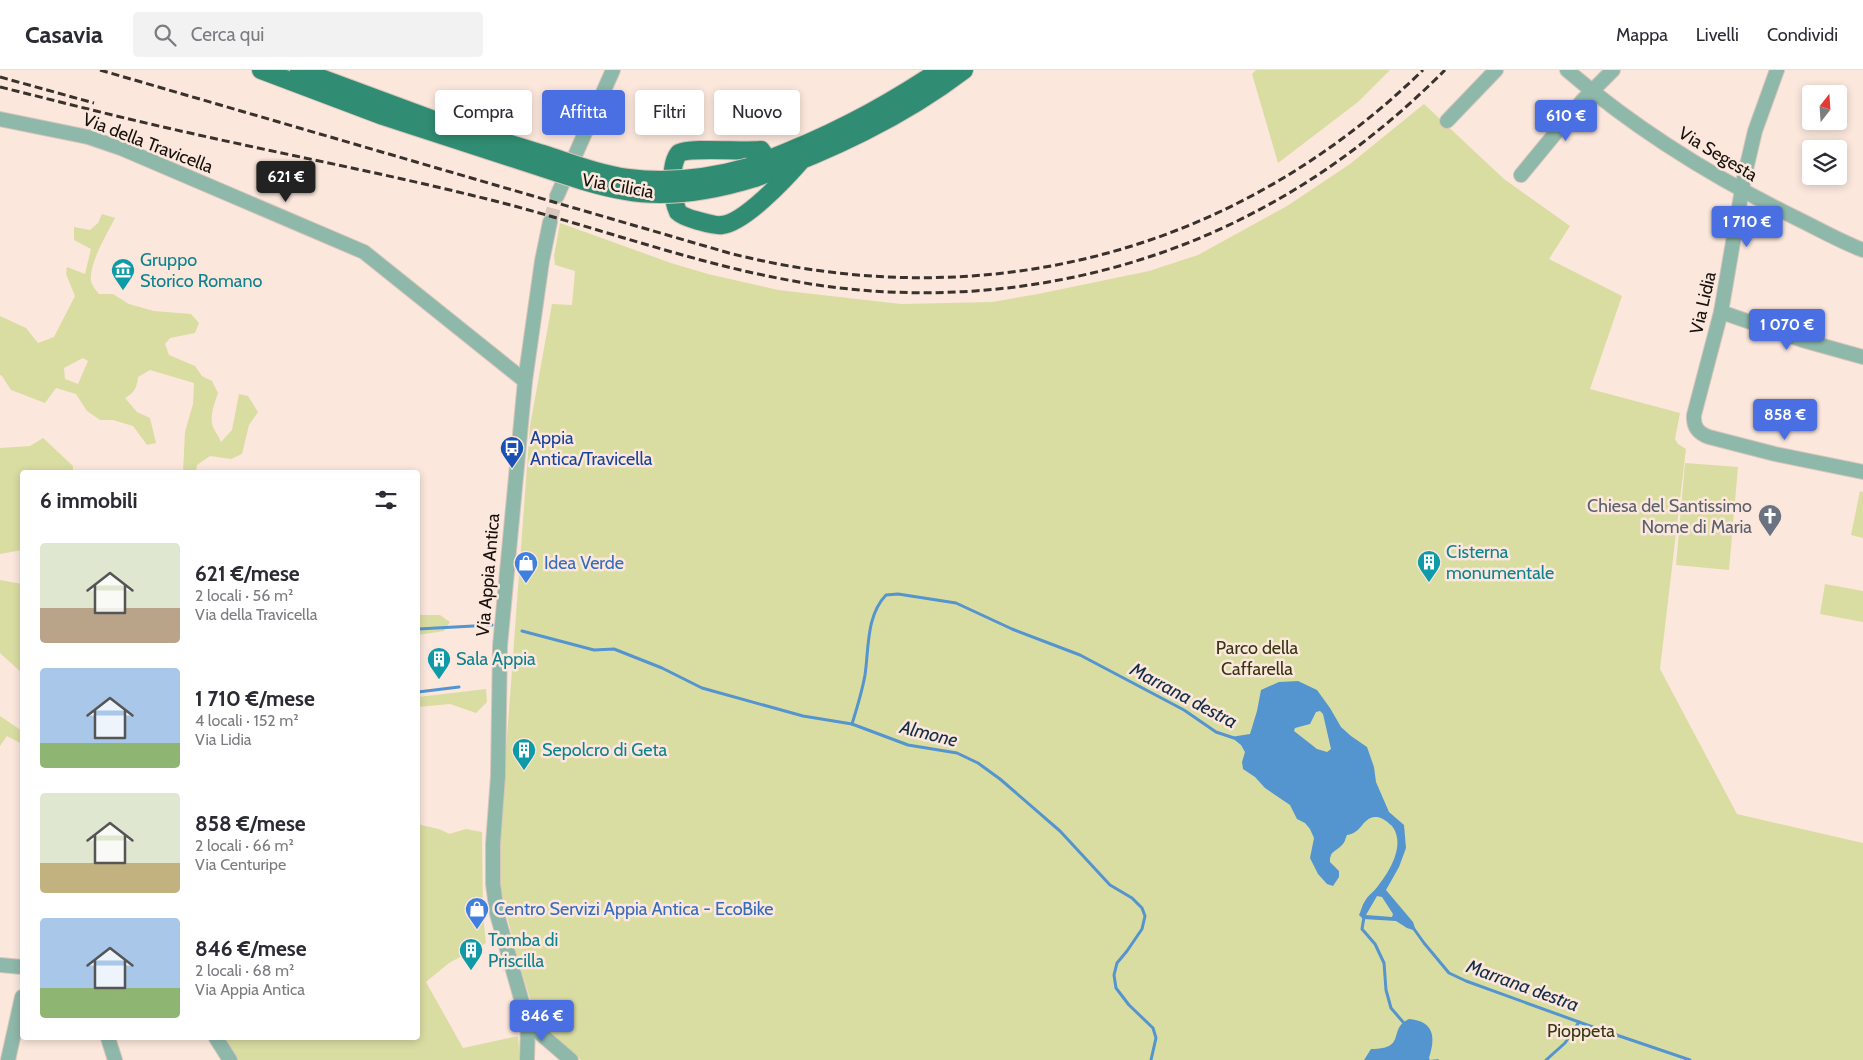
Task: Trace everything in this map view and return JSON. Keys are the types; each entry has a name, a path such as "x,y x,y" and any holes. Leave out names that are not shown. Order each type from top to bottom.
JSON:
{"main road":[{"name":"Via Cilicia","path":"261,70 383,116 543,161"},
{"name":"Via Cilicia","path":"299,70 611,188 655,194 700,191 752,172 800,162 892,117 949,82 964,70"},
{"name":"Via Cilicia","path":"752,172 768,160 827,136 886,105 940,70"},
{"path":"768,160 761,150 681,152 676,157 673,168 678,212 684,216 715,225 731,223 749,211 778,186 800,162"}],"street":[{"path":"557,196 613,70"},
{"path":"1447,121 1496,70"},
{"name":"Via Segesta","path":"1566,70 1591,91 1666,144 1741,190 1843,242 1863,250"},
{"path":"1521,175 1591,91 1612,70"},
{"name":"Via Lidia","path":"1777,70 1755,131 1741,190 1730,268 1721,312 1694,415 1696,428 1705,436 1738,445 1863,472"},
{"name":"Via della Travicella","path":"0,119 88,137 132,153 364,252 525,381"},
{"name":"Via Appia Antica","path":"528,1060 528,1023 497,914 493,884 493,844 498,776 500,646 525,381 542,261 550,222"},
{"path":"1721,312 1788,336 1863,357"},
{"path":"0,965 20,967"},
{"path":"8,1060 20,1006"},
{"path":"528,1023 571,1060"},
{"path":"109,1040 115,1060"},
{"path":"217,1040 230,1060"}],"green space":[{"path":"1256,70 1390,70 1358,102 1278,163 1252,74"},
{"name":"Parco della Caffarella","path":"1424,104 1504,179 1570,226 1549,259 1622,296 1590,389 1680,413 1675,439 1678,444 1686,449 1660,669 1737,814 1863,843 1863,1060 581,1060 549,1033 539,1021 533,1008 518,960 499,884 499,844 530,426 552,304 572,305 575,271 555,265 554,256 560,223 671,263 708,274 778,290 901,304 992,302 1149,271 1198,255 1287,206 1350,164"},
{"path":"102,214 115,218 99,249 91,274 93,286 99,294 113,294 129,304 154,311 191,314 199,323 195,333 170,338 165,344 169,355 195,366 202,376 212,381 218,393 213,410 212,423 221,442 232,430 239,394 248,396 258,412 249,425 242,454 231,459 210,456 197,465 196,470 183,470 185,432 193,404 194,383 150,370 138,377 134,390 125,398 137,412 150,418 156,443 147,445 133,426 113,420 100,420 87,411 76,394 56,388 45,403 11,390 0,375 0,316 26,328 38,343 54,337 75,296 66,274 67,267 85,274 91,249 74,240 74,227 90,230 98,223","holes":["83,358 88,361 78,384 65,379 64,368"]},
{"path":"43,438 73,466 73,470 20,470 20,550 0,554 0,448 30,446"},
{"path":"1685,463 1738,467 1729,570 1676,565"},
{"path":"1860,491 1863,492 1863,538 1851,535"},
{"path":"0,580 20,584 20,671 0,653"},
{"path":"1825,584 1863,591 1863,622 1820,614"},
{"path":"420,615 440,615 450,622 444,631 420,635"},
{"path":"486,689 487,702 476,713 450,704 420,707 420,697"},
{"path":"0,716 20,730 20,743 7,736 0,746"},
{"path":"420,824 449,834 466,829 482,832 483,915 486,943 449,963 426,982 463,1048 518,1036 520,1060 234,1060 221,1040 420,1040"}],"water":[{"path":"1298,681 1317,690 1341,727 1367,747 1374,767 1376,782 1389,812 1404,825 1406,848 1399,867 1386,890 1413,922 1416,931 1396,921 1363,919 1359,915 1364,903 1383,880 1395,857 1397,849 1396,833 1390,824 1380,817 1371,818 1352,834 1347,835 1343,844 1333,852 1330,858 1330,862 1339,871 1339,877 1333,886 1327,884 1318,874 1310,858 1314,838 1310,829 1305,823 1297,819 1290,805 1265,788 1255,777 1243,769 1242,762 1245,752 1241,745 1231,737 1250,734 1261,690 1279,682","holes":["1320,711 1323,714 1331,749 1327,752 1317,749 1294,731 1295,728 1310,724 1316,712","1377,896 1382,897 1393,914 1392,917 1366,915"]},
{"path":"1409,1019 1424,1023 1431,1031 1430,1060 1364,1060 1371,1049 1389,1046 1396,1038 1399,1028"}],"waterway":[{"name":"Marrana destra","path":"852,724 864,681 870,633 875,613 886,595 898,594 956,603 1012,629 1080,655 1184,710 1216,732 1234,738"},
{"name":"Almone","path":"420,629 492,625"},
{"name":"Almone","path":"522,631 594,650 614,649 662,668 702,688 803,716 852,724 908,745 957,753 978,763 1000,779 1060,831 1110,885 1132,898 1142,908 1145,916 1142,929 1117,963 1114,975 1116,988 1129,1005 1153,1028 1156,1038 1151,1060"},
{"path":"420,692 459,687"},
{"path":"1364,917 1362,929 1375,944 1384,963 1386,990 1391,1008 1403,1022"},
{"name":"Marrana destra","path":"1414,929 1449,973 1466,981 1590,1026 1690,1060"},
{"path":"1546,1060 1565,1043 1579,1022"}],"tunnel":[{"path":"550,222 557,196"}],"railway":[{"path":"100,70 729,253 824,271 918,278 1011,272 1101,255 1188,226 1271,185 1349,133 1423,70"},
{"path":"0,87 150,124 409,180 487,199 681,255 759,274 857,290 916,293 975,291 1033,284 1091,273 1147,258 1202,237 1281,198 1332,166 1402,111 1445,70"},
{"path":"0,77 94,103"}],"place":[{"name":"Gruppo Storico Romano","path":"123,291"},
{"name":"Appia Antica/Travicella","path":"512,469"},
{"name":"Chiesa del Santissimo Nome di Maria","path":"1770,537"},
{"name":"Cisterna monumentale","path":"1429,583"},
{"name":"Idea Verde","path":"526,584"},
{"name":"Sala Appia","path":"439,680"},
{"name":"Sepolcro di Geta","path":"524,771"},
{"name":"Centro Servizi Appia Antica - EcoBike","path":"477,930"},
{"name":"Tomba di Priscilla","path":"471,971"}],"park label":[{"name":"Pioppeta","path":"1581,1031"}]}
